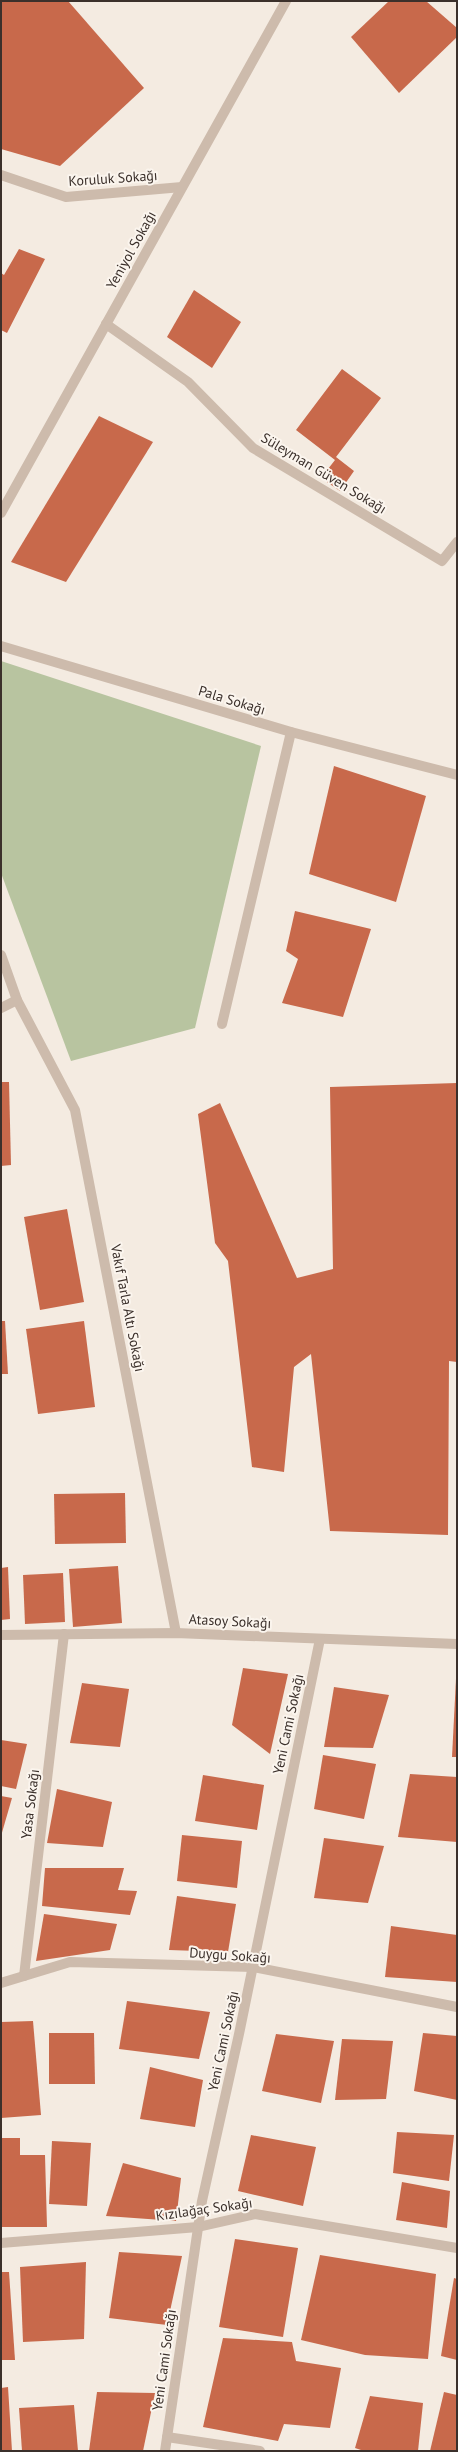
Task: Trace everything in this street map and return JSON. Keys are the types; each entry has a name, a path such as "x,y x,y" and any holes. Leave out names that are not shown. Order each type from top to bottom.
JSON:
{"street":[{"name":"Yeniyol Sokağı","path":"1,513 286,1"},
{"name":"Koruluk Sokağı","path":"1,175 66,197 182,188"},
{"name":"Süleyman Güven Sokağı","path":"106,324 188,382 253,448 442,561 457,542"},
{"name":"Pala Sokağı","path":"1,646 291,732 457,776"},
{"path":"222,1024 291,732"},
{"path":"1,955 17,1000 1,1008"},
{"name":"Vakıf Tarla Altı Sokağı","path":"17,1000 75,1110 176,1633"},
{"name":"Atasoy Sokağı","path":"1,1635 176,1633 457,1644"},
{"name":"Yasa Sokağı","path":"24,1976 64,1634"},
{"name":"Yeni Cami Sokağı","path":"165,2451 198,2226 320,1639"},
{"name":"Duygu Sokağı","path":"1,1983 70,1962 253,1967 457,2007"},
{"name":"Kızılağaç Sokağı","path":"1,2243 198,2226 255,2214 457,2248"},
{"path":"167,2437 260,2451"}],"green space":[{"path":"1,661 261,746 195,1028 71,1061 1,873"}],"building":[{"path":"1,1 68,1 144,88 60,166 1,149"},
{"path":"389,1 426,1 457,28 457,37 399,93 351,37"},
{"path":"19,249 45,259 7,333 1,330 1,273 4,275"},
{"path":"194,290 241,322 212,368 167,337"},
{"path":"342,369 381,398 336,457 354,471 340,491 321,478 335,460 296,430"},
{"path":"99,416 153,442 66,582 11,562"},
{"path":"334,766 426,796 396,902 309,874"},
{"path":"295,911 371,929 343,1017 282,1003 298,959 286,951"},
{"path":"1,1082 9,1082 11,1165 1,1166"},
{"path":"457,1083 457,1362 449,1361 448,1535 330,1531 311,1354 294,1367 284,1472 252,1467 228,1261 215,1243 198,1114 220,1103 297,1278 333,1269 330,1087"},
{"path":"67,1209 84,1302 40,1310 24,1217"},
{"path":"1,1321 5,1321 8,1374 1,1374"},
{"path":"84,1321 95,1407 38,1414 26,1329"},
{"path":"125,1493 126,1543 55,1544 54,1494"},
{"path":"118,1566 122,1623 73,1627 69,1569"},
{"path":"8,1567 10,1619 1,1620 1,1568"},
{"path":"63,1573 65,1622 25,1624 23,1575"},
{"path":"243,1668 288,1674 270,1754 232,1725"},
{"path":"456,1679 457,1757 452,1757"},
{"path":"82,1683 129,1689 120,1747 70,1743"},
{"path":"334,1687 389,1695 373,1748 324,1747"},
{"path":"1,1740 27,1744 16,1789 1,1786"},
{"path":"323,1755 376,1764 364,1819 314,1809"},
{"path":"410,1774 457,1777 457,1842 398,1837"},
{"path":"203,1775 264,1785 257,1830 195,1821"},
{"path":"57,1789 112,1802 103,1847 47,1843"},
{"path":"1,1796 12,1798 1,1836"},
{"path":"182,1835 242,1841 237,1888 177,1881"},
{"path":"324,1838 384,1846 368,1903 314,1898"},
{"path":"45,1868 124,1868 118,1890 137,1891 130,1915 42,1906"},
{"path":"177,1896 236,1904 228,1952 169,1950"},
{"path":"44,1914 117,1924 110,1950 36,1961"},
{"path":"391,1926 457,1935 457,1982 385,1977"},
{"path":"127,2001 210,2012 199,2059 119,2049"},
{"path":"33,2021 41,2115 1,2118 1,2022"},
{"path":"49,2033 94,2033 95,2084 49,2084"},
{"path":"423,2033 457,2036 457,2100 414,2091"},
{"path":"276,2034 334,2041 321,2103 262,2091"},
{"path":"342,2039 393,2041 386,2099 335,2100"},
{"path":"150,2067 203,2080 195,2127 140,2119"},
{"path":"397,2132 454,2135 449,2181 393,2173"},
{"path":"251,2135 316,2147 303,2206 238,2191"},
{"path":"1,2138 20,2138 20,2155 45,2155 47,2227 1,2227"},
{"path":"52,2141 91,2143 87,2206 49,2204"},
{"path":"123,2163 181,2178 176,2221 106,2216"},
{"path":"402,2182 450,2191 447,2228 396,2220"},
{"path":"235,2239 298,2248 283,2337 219,2327"},
{"path":"119,2252 182,2256 167,2325 109,2318"},
{"path":"320,2255 436,2274 428,2359 365,2355 301,2340"},
{"path":"86,2262 84,2339 23,2342 20,2267"},
{"path":"1,2272 9,2272 15,2360 1,2360"},
{"path":"454,2278 457,2279 457,2360 441,2356"},
{"path":"223,2338 292,2342 296,2361 341,2368 330,2428 284,2424 278,2441 203,2427"},
{"path":"8,2387 12,2451 1,2451 1,2388"},
{"path":"97,2392 155,2393 143,2451 89,2451"},
{"path":"444,2392 457,2395 457,2451 430,2451"},
{"path":"370,2396 423,2403 418,2451 364,2451 355,2448"},
{"path":"74,2405 78,2451 22,2451 19,2408"}]}
